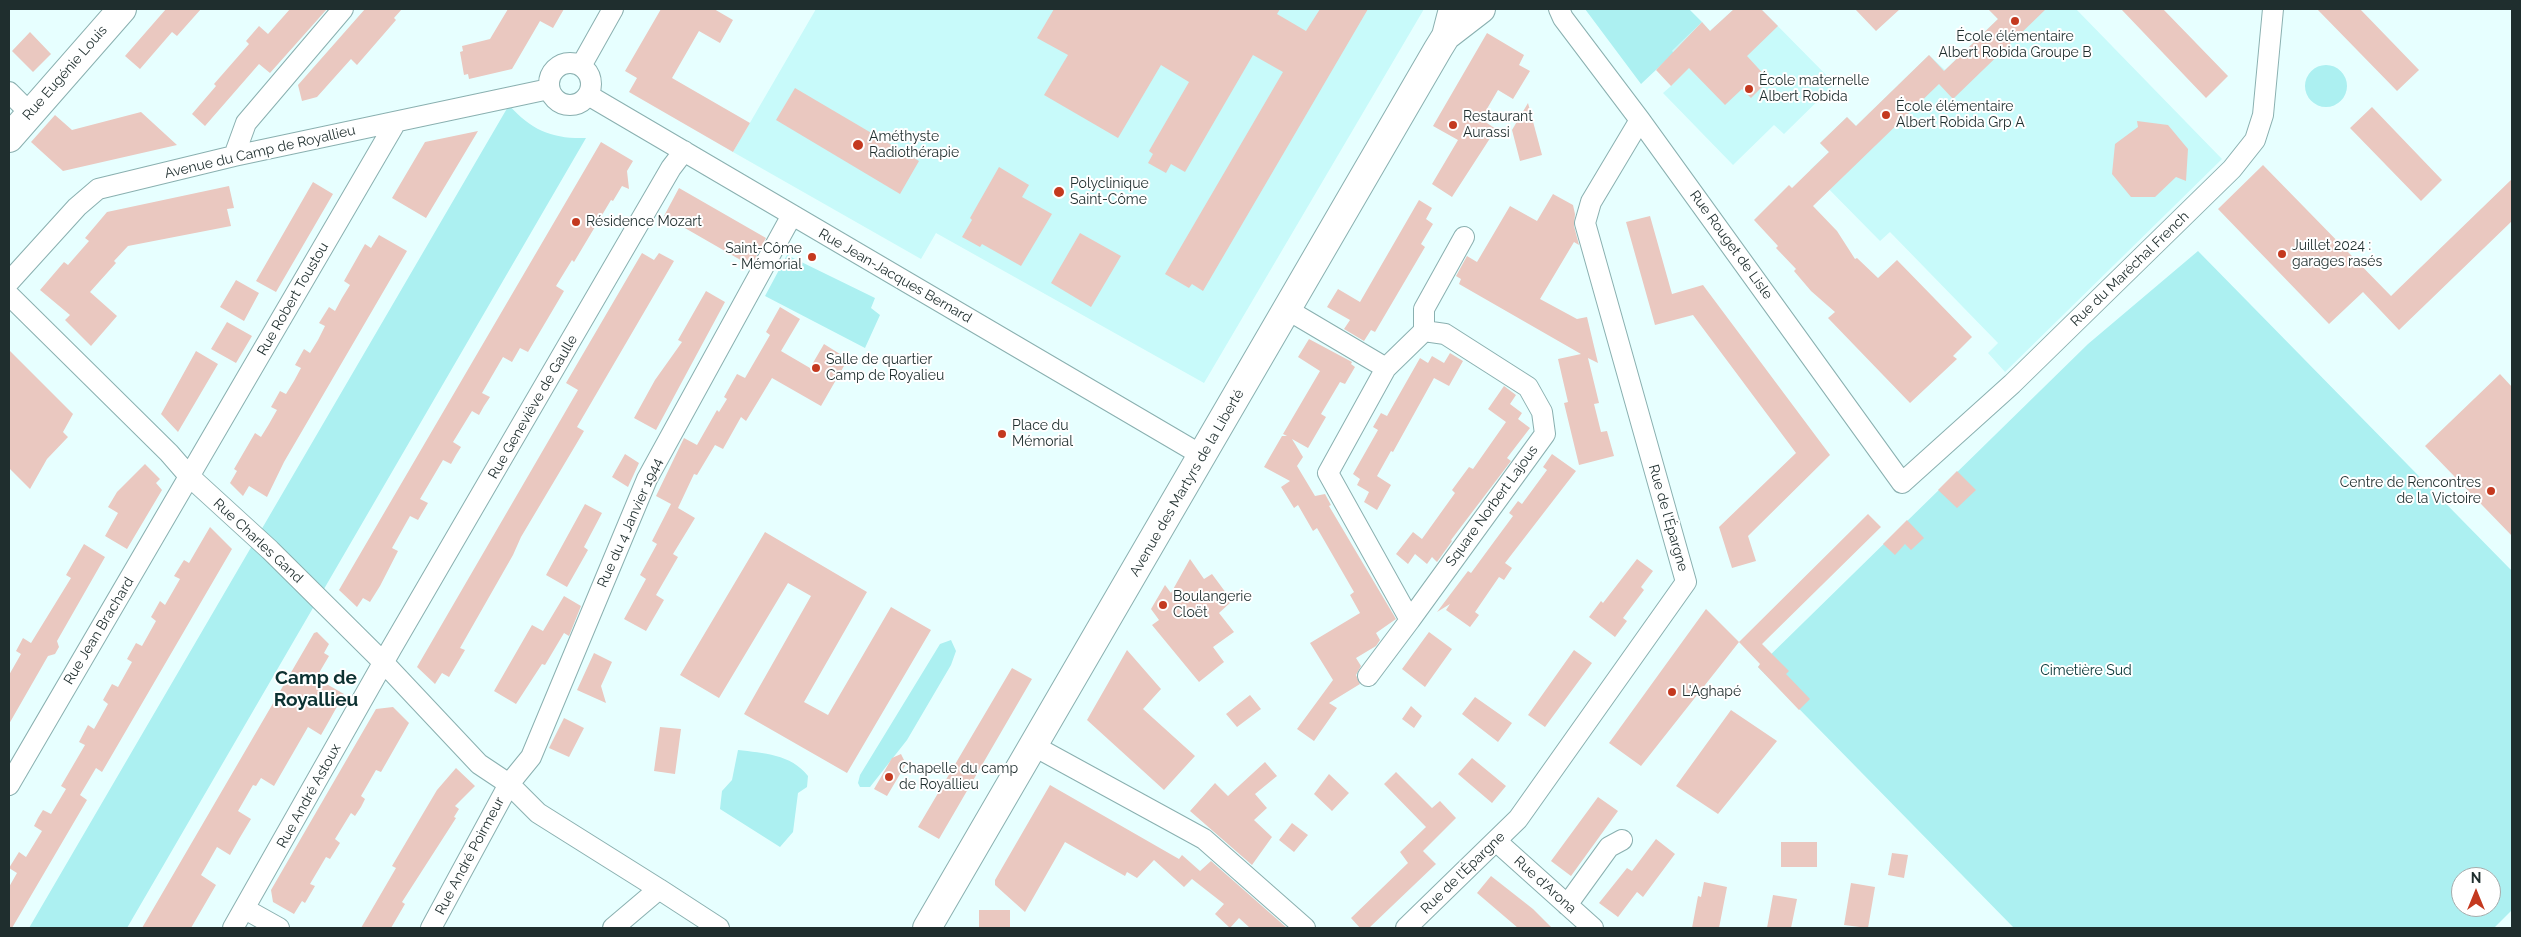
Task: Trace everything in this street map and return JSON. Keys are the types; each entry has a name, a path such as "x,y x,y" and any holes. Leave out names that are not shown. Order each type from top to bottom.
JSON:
{"street":[{"name":"Rue Eugénie Louis","path":"9,138 122,9"},
{"path":"234,156 246,123 343,9"},
{"path":"581,66 612,9"},
{"name":"Avenue des Martyrs de la Liberté","path":"927,928 1446,36 1453,9"},
{"name":"Avenue des Martyrs de la Liberté","path":"1446,36 1481,9"},
{"name":"Rue Rouget de Lisle","path":"1558,9 1902,483"},
{"name":"Rue du Maréchal French","path":"1902,483 2012,384 2232,169 2255,140 2263,115 2273,9"},
{"path":"571,63 581,66 588,74 591,84 588,95 581,102 572,106 562,104 554,98 549,89 549,79 557,67 571,63"},
{"name":"Avenue du Camp de Royallieu","path":"9,282 77,207 98,189 234,156 549,89"},
{"path":"9,92 30,113"},
{"name":"Rue Jean-Jacques Bernard","path":"588,95 1203,456"},
{"name":"Rue de l'Épargne","path":"1406,928 1518,819 1686,582 1585,222 1591,202 1640,120"},
{"name":"Rue Robert Toustou","path":"189,476 396,122"},
{"name":"Rue Geneviève de Gaulle","path":"384,663 671,168 684,151"},
{"name":"Rue du 4 Janvier 1944","path":"509,784 531,756 647,479 792,215"},
{"path":"1410,620 1328,473 1386,368 1424,331 1424,309 1464,237"},
{"name":"Rue Charles Gand","path":"9,295 169,452 189,476 270,550 384,663 479,764 509,784 538,813 719,928"},
{"path":"1288,310 1386,368"},
{"name":"Square Norbert Lajous","path":"1368,676 1545,434 1542,412 1528,387 1445,334 1424,331"},
{"name":"Rue Jean Brachard","path":"9,786 189,476"},
{"name":"Rue André Astoux","path":"233,928 384,663"},
{"path":"1034,746 1204,839 1305,928"},
{"name":"Rue André Poirmeur","path":"431,928 509,784"},
{"path":"1567,904 1608,847 1622,840"},
{"name":"Rue d'Arona","path":"1496,841 1593,928"},
{"path":"613,928 659,889"},
{"path":"245,909 279,928"}],"shaded area":[{"name":"Polyclinique Saint-Côme","path":"816,9 1424,9 1204,383 936,233 921,259 733,152"},
{"name":"École maternelle Albert Robida","path":"1734,9 1761,9 1835,84 1784,134 1774,125 1733,165 1663,93 1671,86 1672,51 1702,22 1710,31"},
{"path":"1989,9 2076,9 2222,159 2005,372 1988,353 1998,343 1890,232 1880,241 1810,170 1829,152 1820,143 1847,117 1856,126 1929,55 1945,70 1998,19"}],"green space":[{"path":"1585,9 1689,9 1702,22 1672,51 1674,53 1641,84"},
{"path":"2322,65 2330,65 2341,71 2347,86 2341,101 2330,107 2322,107 2311,101 2305,90 2305,82 2311,71"},
{"path":"509,105 526,121 544,132 563,137 586,138 127,928 29,928"},
{"name":"Cimetière Sud","path":"2198,251 2512,571 2512,910 2494,928 2014,928 1758,667 2088,344"},
{"path":"787,255 875,298 871,308 880,315 865,348 765,296"},
{"path":"951,640 956,651 951,665 907,740 870,787 860,787 858,783 860,775 940,644"},
{"path":"738,750 767,754 785,759 793,763 808,776 807,787 798,793 793,832 780,847 720,809 722,791 732,780"}],"building":[{"path":"166,9 201,9 177,36 172,32 140,69 125,56"},
{"path":"290,9 327,9 270,73 259,64 205,126 192,114 216,86 214,84 249,44 246,41 259,26 268,34"},
{"path":"365,9 402,9 394,18 396,20 357,65 351,59 317,97 302,101 298,85"},
{"path":"508,9 564,9 553,28 540,21 512,69 469,79 468,74 464,75 460,52 463,51 462,46 490,39"},
{"path":"661,9 714,9 733,20 720,43 699,31 672,78 750,123 733,152 629,92 637,78 625,71"},
{"path":"1054,9 1280,9 1277,14 1306,31 1320,9 1368,9 1203,291 1192,284 1189,288 1165,274 1283,72 1253,55 1185,172 1171,164 1166,173 1148,163 1153,154 1149,151 1189,82 1161,65 1118,138 1044,95 1068,55 1037,38"},
{"path":"1734,9 1761,9 1778,26 1747,56 1769,80 1751,98 1742,89 1725,105 1689,68 1671,86 1656,70 1702,22 1710,31"},
{"path":"1855,9 1900,9 1876,31"},
{"path":"1988,9 2046,9 1953,99 1939,84 1813,206 1837,231 1855,259 1857,258 1878,278 1897,260 1972,337 1953,356 1957,359 1910,403 1828,318 1835,312 1811,291 1794,271 1796,269 1776,248 1778,246 1754,220 1789,185 1792,188 1829,152 1820,143 1847,117 1856,126 1929,55 1944,71 1998,19"},
{"path":"2121,9 2163,9 2228,76 2206,98"},
{"path":"2317,9 2360,9 2419,70 2397,91"},
{"path":"30,32 51,54 33,72 12,51"},
{"path":"1487,33 1524,55 1519,65 1530,71 1513,99 1498,90 1481,119 1496,129 1452,197 1432,184 1458,140 1433,126"},
{"path":"795,88 919,161 900,194 776,120"},
{"path":"1528,103 1542,155 1520,161 1512,130"},
{"path":"2372,107 2442,180 2421,201 2350,128"},
{"path":"141,112 177,145 63,171 31,142 55,115 72,130"},
{"path":"2137,121 2168,125 2188,149 2186,181 2176,177 2155,197 2131,197 2112,174 2115,144 2138,127"},
{"path":"478,131 426,218 392,198 425,142"},
{"path":"601,142 633,161 627,171 629,189 622,186 613,201 611,200 574,262 572,260 556,286 564,291 528,352 520,348 512,362 503,357 482,393 490,397 479,415 472,411 453,442 461,447 451,464 443,460 420,499 428,503 418,520 410,516 392,548 398,551 380,586 370,602 363,598 357,607 339,590"},
{"path":"2263,165 2391,296 2512,179 2512,221 2399,330 2363,292 2329,324 2218,209"},
{"path":"999,167 1029,185 1022,197 1052,214 1021,266 982,244 980,247 962,237 972,220 970,218"},
{"path":"313,182 333,194 276,292 256,281"},
{"path":"229,186 234,208 227,209 231,226 128,246 114,261 116,263 90,292 117,316 91,346 65,320 70,315 40,290 64,262 68,265 89,241 85,238 107,212"},
{"path":"679,188 766,238 751,266 664,216"},
{"path":"1553,194 1573,205 1575,214 1574,226 1579,245 1574,242 1540,299 1577,319 1587,317 1598,363 1588,358 1599,403 1594,404 1601,432 1607,431 1614,456 1579,465 1564,403 1568,402 1558,359 1581,354 1459,284 1461,279 1456,276 1467,256 1477,262 1510,206 1537,221"},
{"path":"1419,200 1432,208 1426,219 1433,224 1421,244 1425,247 1375,332 1371,330 1364,341 1344,329 1350,320 1327,307 1338,289 1360,302"},
{"path":"1650,216 1672,294 1703,285 1830,455 1748,536 1756,561 1732,568 1719,527 1796,453 1693,315 1655,325 1626,222"},
{"path":"1080,233 1121,256 1091,307 1051,283"},
{"path":"379,235 407,251 284,462 267,497 249,486 243,496 230,483 237,471 234,469 255,433 261,437 269,424 277,410 271,407 280,391 286,394 294,381 301,368 295,365 304,349 310,353 318,340 325,326 319,323 329,307 335,311 350,285 344,281 365,244 371,248"},
{"path":"642,253 654,260 659,253 674,261 577,427 584,431 521,537 513,555 460,648 465,650 449,677 442,673 435,684 417,667 578,390 566,383"},
{"path":"236,280 259,293 244,321 220,307"},
{"path":"706,291 725,302 656,430 634,418 655,380 682,342 678,340"},
{"path":"780,307 800,319 781,351 810,368 824,344 848,359 821,406 772,378 746,421 741,417 723,449 715,445 697,475 694,474 678,508 695,518 673,554 678,557 656,595 664,600 646,631 624,619 646,579 640,575 657,544 652,541 671,504 656,496 684,438 697,445 717,410 719,412 727,399 724,397 737,374 745,378 770,335 766,332"},
{"path":"227,322 252,336 236,363 211,349"},
{"path":"1309,339 1352,362 1351,364 1355,367 1345,384 1340,382 1321,414 1326,417 1308,448 1292,439 1303,457 1297,466 1315,496 1325,494 1331,505 1329,506 1396,619 1376,633 1380,640 1376,646 1356,658 1361,666 1356,675 1360,684 1329,703 1337,708 1314,741 1297,729 1333,680 1310,643 1360,613 1350,595 1354,592 1317,528 1313,531 1298,505 1294,508 1281,487 1290,481 1264,467 1282,436 1287,436 1283,434 1320,371 1298,357"},
{"path":"9,350 73,414 63,432 68,437 47,459 30,489 9,468"},
{"path":"196,351 218,364 178,432 161,414"},
{"path":"1450,353 1463,361 1449,386 1434,378 1393,452 1391,451 1377,476 1391,485 1377,510 1364,502 1369,492 1357,485 1360,479 1353,474 1378,430 1373,427 1381,413 1387,416 1420,358 1428,363 1432,356 1444,363"},
{"name":"Centre de Rencontres de la Victoire","path":"2500,374 2512,387 2512,536 2425,446"},
{"path":"1504,386 1516,395 1510,404 1522,413 1518,419 1530,428 1507,458 1511,461 1451,540 1437,562 1432,557 1427,564 1415,554 1408,564 1396,554 1413,532 1422,539 1455,493 1452,490 1469,467 1473,469 1506,422 1488,409"},
{"path":"625,454 639,463 628,487 612,477"},
{"path":"1552,454 1576,471 1505,563 1512,568 1504,580 1499,577 1475,612 1479,615 1470,627 1446,610 1450,604 1437,612 1468,571 1471,573 1513,516 1509,513 1518,501 1522,504 1547,470 1543,467"},
{"path":"145,464 160,479 156,483 162,490 127,549 105,536 118,513 108,507 117,492"},
{"path":"1957,471 1976,490 1957,508 1938,490"},
{"path":"585,504 602,513 584,547 588,550 567,587 546,575"},
{"path":"1868,514 1881,527 1762,644 1789,671 1786,674 1810,699 1799,710 1758,667 1760,664 1739,642"},
{"path":"1907,520 1924,538 1911,550 1905,544 1895,555 1883,544"},
{"path":"210,527 232,549 102,772 96,768 80,795 87,800 12,928 9,928 9,887 17,873 9,868 19,852 26,857 42,831 34,826 43,810 51,814 66,789 61,786 85,745 79,742 88,725 94,729 108,704 103,700 112,684 118,687 132,662 127,659 136,643 142,646 156,621 151,617 160,601 165,605 180,579 174,576 184,560 189,563"},
{"path":"765,532 867,592 804,702 828,715 891,607 931,630 847,773 744,714 811,596 788,583 719,698 680,675"},
{"path":"84,544 105,557 57,641 59,647 55,654 48,656 9,724 9,675 21,654 16,651 23,638 31,643 71,578 66,575"},
{"path":"1190,559 1204,579 1212,574 1232,601 1219,613 1234,632 1213,647 1224,662 1199,682 1152,625 1159,620 1151,609 1165,585 1171,593"},
{"path":"1637,559 1653,571 1641,587 1644,590 1623,618 1627,621 1615,637 1589,617 1601,601 1603,603"},
{"path":"564,596 581,606 569,636 564,633 545,665 542,664 516,704 494,691 532,625 543,631"},
{"name":"L'Aghapé","path":"1706,609 1739,642 1641,766 1609,743"},
{"path":"317,632 329,644 324,653 329,656 316,678 344,694 321,735 308,727 274,786 261,778 256,786 253,785 238,811 251,819 230,855 217,847 201,875 216,885 191,928 142,928 314,633"},
{"path":"1429,632 1452,649 1425,687 1402,669"},
{"path":"1127,650 1161,689 1143,709 1195,756 1164,790 1087,720"},
{"path":"1574,650 1592,663 1545,727 1528,715"},
{"path":"594,653 612,662 601,686 606,703 577,690"},
{"path":"1012,668 1032,679 939,839 918,827"},
{"path":"1250,695 1261,709 1237,727 1226,714"},
{"path":"1475,697 1512,723 1498,742 1462,714"},
{"path":"1411,706 1422,716 1414,728 1402,719"},
{"path":"393,707 409,723 381,772 376,770 361,796 365,799 361,807 355,816 351,813 335,839 340,843 330,859 326,857 310,884 315,886 305,903 302,901 294,914 273,902 271,890 376,709"},
{"name":"L'Aghapé","path":"1731,710 1777,741 1718,814 1676,786"},
{"path":"564,718 584,728 569,757 549,748"},
{"path":"660,727 681,729 675,774 654,771"},
{"name":"Chapelle du camp de Royallieu","path":"901,754 906,764 887,796 874,789 892,758"},
{"path":"1472,758 1506,786 1492,803 1458,774"},
{"path":"1265,762 1277,776 1255,794 1267,808 1254,820 1272,837 1252,865 1190,811 1215,783 1228,796"},
{"path":"456,768 475,786 455,806 459,809 454,817 456,818 402,902 405,904 391,928 361,928 396,868 392,866 437,790"},
{"path":"1396,772 1432,808 1440,801 1456,818 1423,851 1436,864 1369,928 1360,928 1351,918 1408,863 1400,852 1426,827 1384,784"},
{"path":"1329,774 1349,793 1332,811 1314,794"},
{"path":"1050,785 1179,859 1182,855 1200,871 1211,861 1287,928 1250,928 1239,918 1230,928 1215,914 1224,904 1192,879 1184,887 1154,860 1137,878 1127,872 1125,876 1065,842 1025,912 995,885 995,880"},
{"path":"1598,797 1618,811 1571,876 1551,861"},
{"path":"1292,823 1308,835 1294,852 1279,840"},
{"path":"1656,839 1675,854 1643,897 1637,892 1618,917 1599,903 1627,868 1632,871"},
{"path":"1781,842 1817,842 1817,867 1781,867"},
{"path":"1892,853 1908,855 1904,878 1888,875"},
{"path":"1491,876 1533,909 1552,928 1518,928 1477,893"},
{"path":"1704,882 1727,887 1719,928 1692,928 1698,896 1701,897"},
{"path":"1851,883 1875,887 1868,928 1844,925"},
{"path":"1773,895 1797,899 1791,928 1767,928"},
{"path":"979,910 1010,910 1010,928 979,927"}],"place":[{"name":"École élémentaire Albert Robida Groupe B","path":"2015,21"},
{"name":"École maternelle Albert Robida","path":"1749,89"},
{"name":"École élémentaire Albert Robida Grp A","path":"1886,115"},
{"name":"Restaurant Aurassi","path":"1453,125"},
{"name":"Améthyste Radiothérapie","path":"858,145"},
{"name":"Polyclinique Saint-Côme","path":"1059,192"},
{"name":"Résidence Mozart","path":"576,222"},
{"name":"Juillet 2024 : garages rasés","path":"2282,254"},
{"name":"Saint-Côme - Mémorial","path":"812,257"},
{"name":"Salle de quartier Camp de Royalieu","path":"816,368"},
{"name":"Place du Mémorial","path":"1002,434"},
{"name":"Centre de Rencontres de la Victoire","path":"2491,491"},
{"name":"Boulangerie Cloët","path":"1163,605"},
{"name":"L'Aghapé","path":"1672,692"},
{"name":"Chapelle du camp de Royallieu","path":"889,777"}],"district":[{"name":"Camp de Royallieu","path":"316,689"}]}
